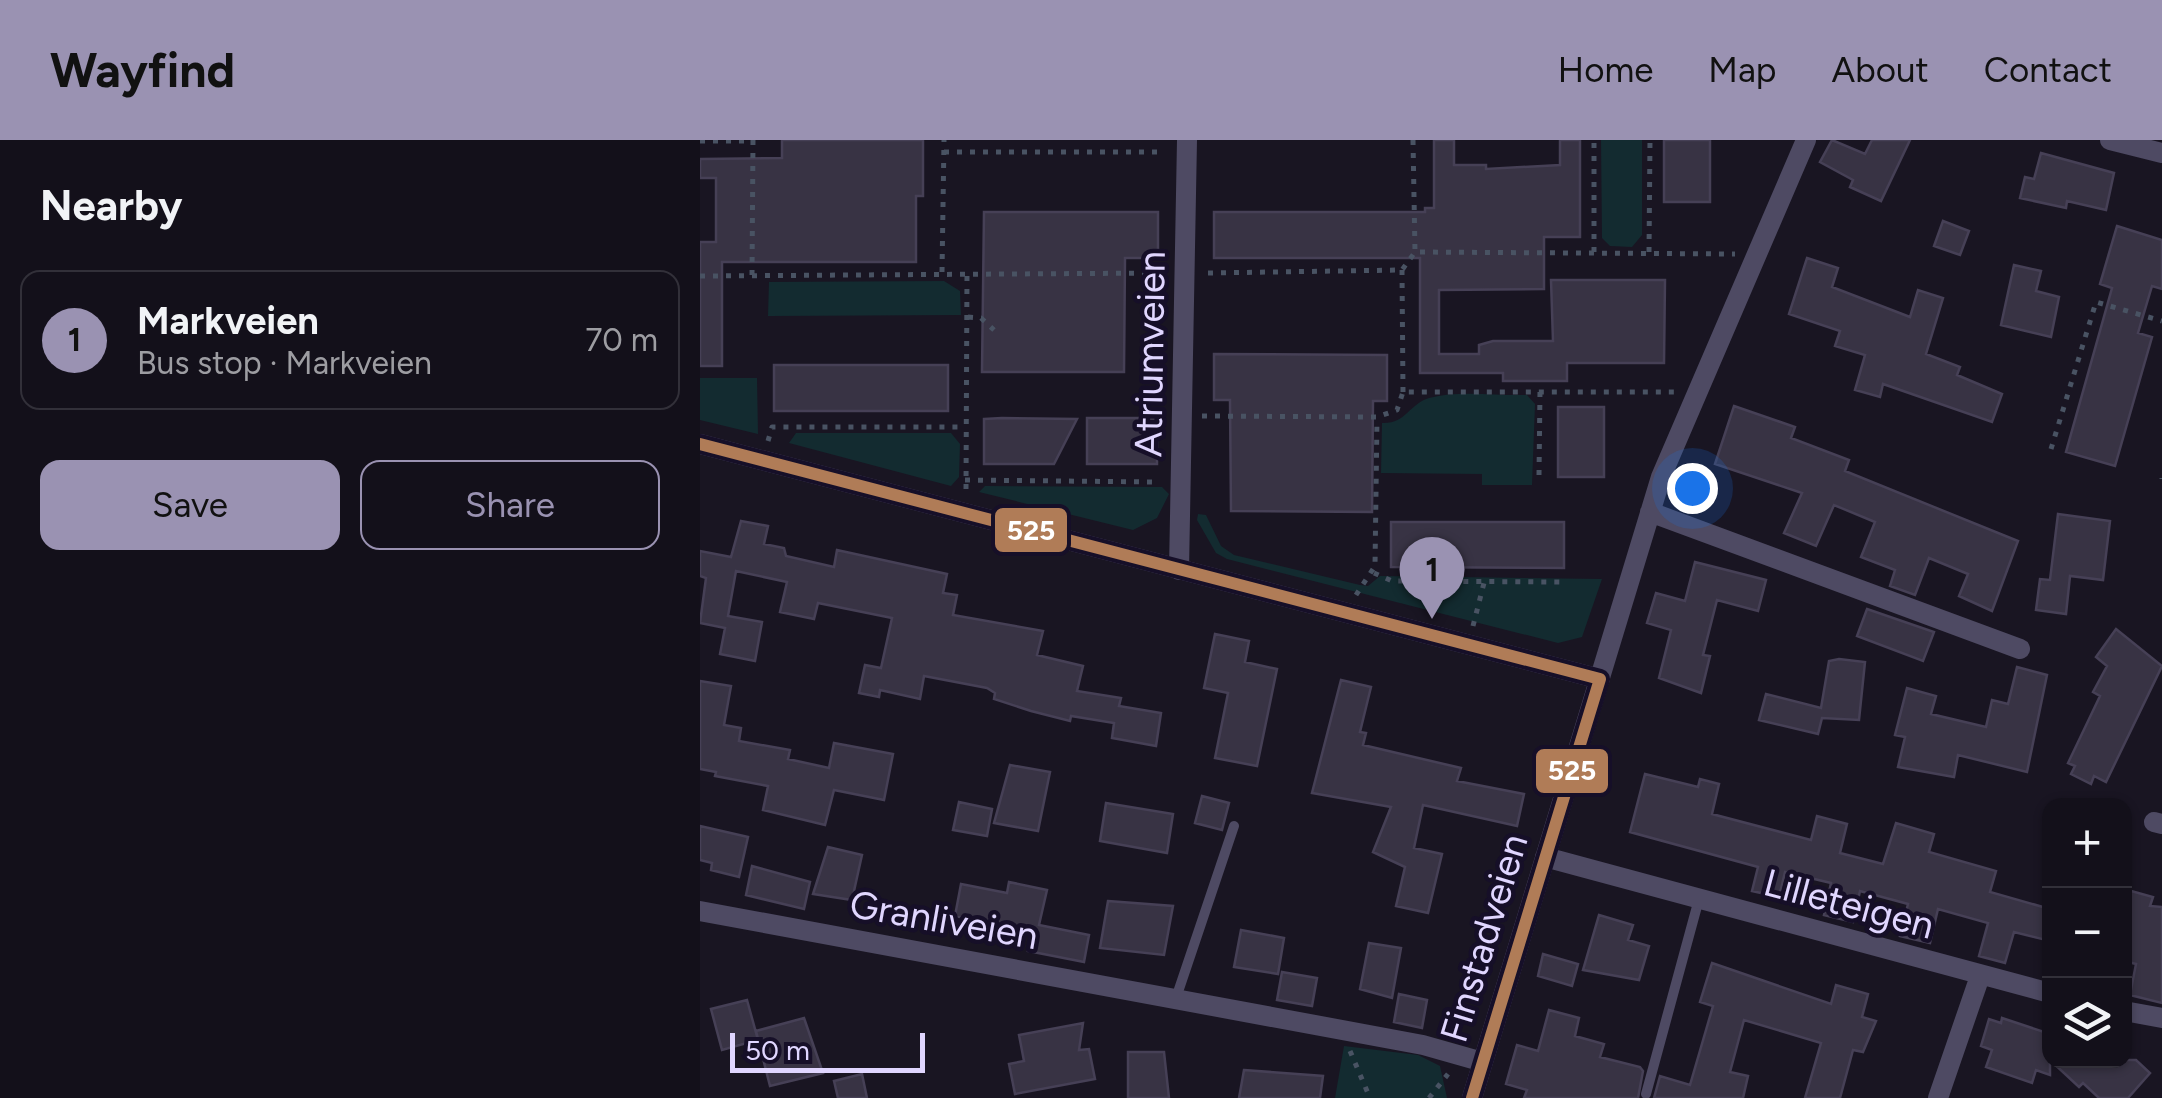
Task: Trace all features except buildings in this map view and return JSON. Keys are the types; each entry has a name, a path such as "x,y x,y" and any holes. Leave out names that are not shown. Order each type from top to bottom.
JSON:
{"street":[{"name":"Finstadveien","path":"1472,1098 1650,512 1693,396 1806,140"},
{"path":"2110,140 2162,154"},
{"name":"Atriumveien","path":"1179,570 1187,146"},
{"path":"700,444 1600,679"},
{"path":"1650,512 2020,648"},
{"name":"Lilleteigen","path":"1545,857 2042,992"},
{"name":"Granliveien","path":"700,911 1440,1048 1482,1062"},
{"path":"1938,1098 1980,976"},
{"path":"2132,1012 2162,1018"}],"lane":[{"path":"1176,998 1234,826"},
{"path":"1646,1094 1699,899"}],"path":[{"path":"700,141 753,140 752,276"},
{"path":"942,272 944,140"},
{"path":"1184,416 1376,417 1397,410 1404,392 1402,270 1415,252 1414,140"},
{"path":"1594,140 1594,253"},
{"path":"1649,253 1650,140"},
{"path":"944,152 1187,146"},
{"path":"1415,252 1738,254 1754,259"},
{"path":"700,276 1402,270"},
{"path":"960,512 965,480 967,272"},
{"path":"2051,449 2096,302 2162,321"},
{"path":"968,317 981,318 994,330"},
{"path":"1404,392 1645,390 1693,396"},
{"path":"1539,475 1540,391"},
{"path":"1374,574 1376,417"},
{"path":"764,461 772,427 965,427"},
{"path":"965,480 1183,482"},
{"path":"1374,574 1392,581 1562,582"},
{"path":"1356,598 1362,582 1374,574"},
{"path":"1473,629 1484,582"},
{"path":"1349,1032 1350,1056 1370,1098"},
{"path":"1428,1098 1448,1074"}],"green space":[{"path":"1601,140 1642,140 1642,235 1632,247 1610,246 1602,238"},
{"path":"944,281 960,291 961,315 768,316 769,282"},
{"path":"700,378 757,378 758,434 700,420"},
{"path":"1453,394 1527,395 1535,404 1532,485 1482,485 1482,474 1381,473 1382,423 1397,420 1422,401"},
{"path":"796,433 951,433 960,444 959,477 951,486 789,443"},
{"path":"985,486 1162,487 1169,494 1157,518 1133,530 979,492"},
{"path":"1198,514 1206,515 1221,546 1234,555 1360,585 1368,586 1380,576 1602,579 1582,637 1558,643 1227,559 1216,553 1197,520"},
{"path":"1344,1046 1418,1055 1440,1066 1447,1098 1335,1098"}],"transit line":[{"name":"525","path":"700,444 1600,679 1472,1098"}],"place":[{"name":"Markveien","path":"1432,619"}]}
